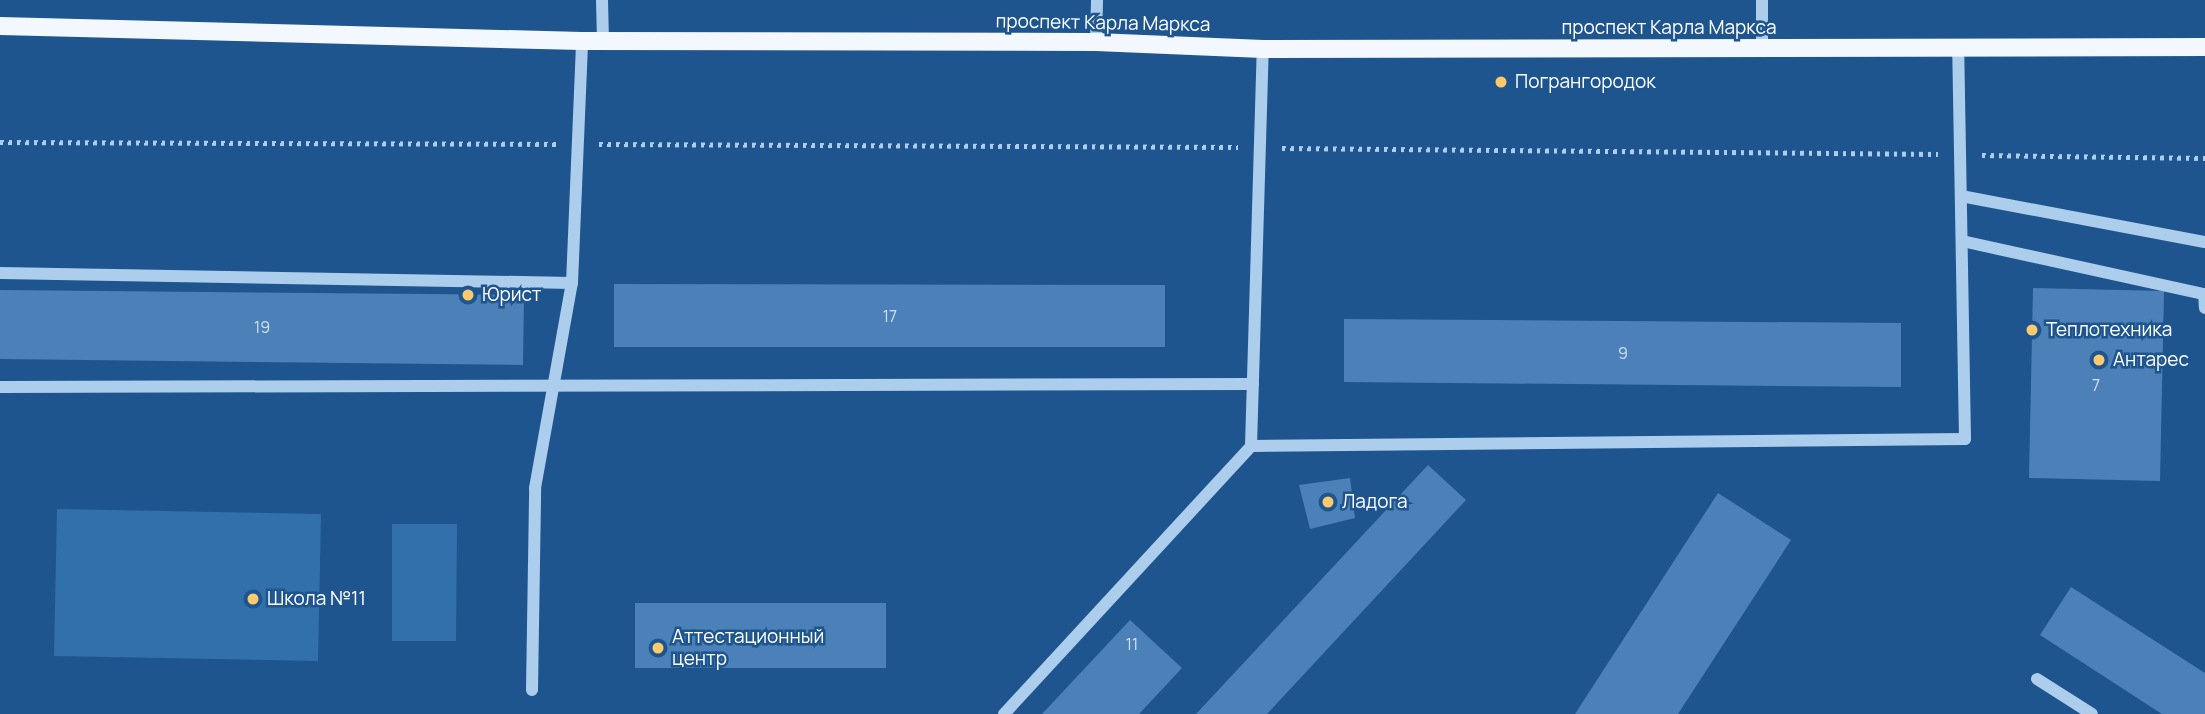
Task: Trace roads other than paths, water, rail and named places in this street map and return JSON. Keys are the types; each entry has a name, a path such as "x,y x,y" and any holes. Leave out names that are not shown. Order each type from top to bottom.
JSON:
{"main road":[{"name":"проспект Карла Маркса","path":"0,26 582,41 1096,42 1263,49 2205,47"}],"street":[{"path":"601,0 603,41"},
{"path":"1096,42 1097,0"},
{"path":"1762,0 1762,48"},
{"path":"532,690 535,488 572,284 582,41"},
{"path":"1251,446 1965,439 1958,48"},
{"path":"1004,714 1251,446 1263,49"},
{"path":"1961,196 2205,242"},
{"path":"1962,241 2204,294 2205,308"},
{"path":"0,273 572,284"},
{"path":"0,387 1253,384"},
{"path":"2037,679 2092,714"}],"place":[{"name":"Погрангородок","path":"1501,82"},
{"name":"Юрист","path":"468,295"},
{"name":"Теплотехника","path":"2032,330"},
{"name":"Антарес","path":"2099,360"},
{"name":"Ладога","path":"1328,502"},
{"name":"Школа №11","path":"253,599"},
{"name":"Аттестационный центр","path":"658,648"}]}
